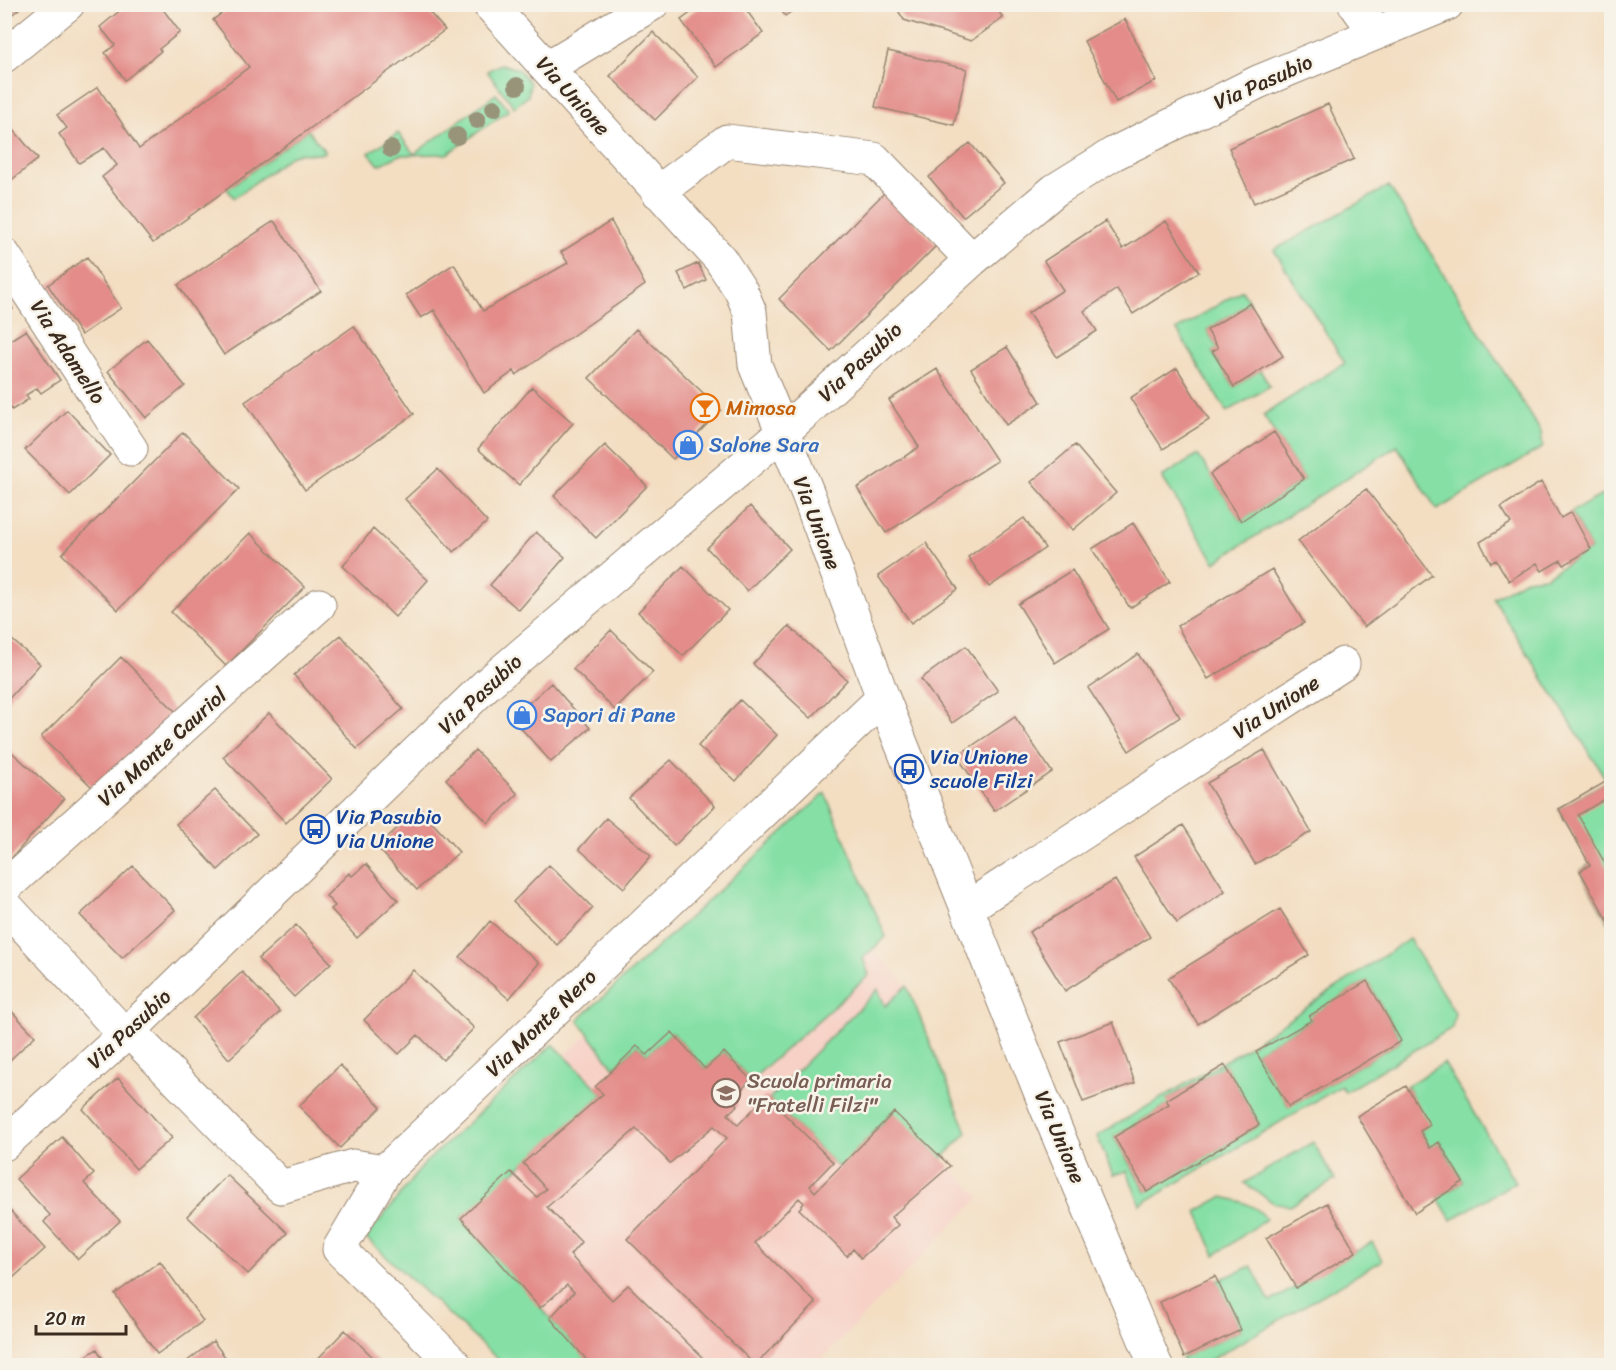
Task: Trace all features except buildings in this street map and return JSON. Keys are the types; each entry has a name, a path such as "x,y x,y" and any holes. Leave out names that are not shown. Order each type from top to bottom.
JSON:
{"street":[{"path":"4,56 68,4"},
{"name":"Via Unione","path":"489,4 720,259 741,291 750,312 755,365 781,434 808,494 883,698 1047,1109 1156,1365"},
{"path":"548,67 652,4"},
{"path":"1355,4 1375,33"},
{"name":"Via Pasubio","path":"4,1143 127,1033 486,686 781,434 972,260 1055,190 1113,154 1258,82 1447,4"},
{"path":"658,192 727,141 874,159 972,260"},
{"name":"Via Adamello","path":"4,255 131,449"},
{"name":"Via Monte Cauriol","path":"4,888 320,606"},
{"name":"Via Unione","path":"967,908 1343,664"},
{"name":"Via Monte Nero","path":"456,1365 339,1249 385,1171 883,698"},
{"path":"4,904 127,1033 281,1187 353,1166 385,1171"}],"shaded area":[{"name":"Scuola primaria \"Fratelli Filzi\"","path":"825,793 886,937 874,950 907,986 967,1132 942,1159 980,1197 816,1365 505,1365 366,1238 425,1163 553,1044 565,1055 588,1034 578,1020"}],"green space":[{"path":"501,64 518,69 530,83 528,96 514,107 487,71"},
{"path":"496,94 509,110 447,154 400,155 379,165 369,153 398,133 414,154"},
{"path":"308,130 325,152 292,155 234,198 227,189"},
{"path":"1389,186 1541,432 1543,447 1437,510 1397,446 1215,562 1162,477 1198,455 1241,521 1304,479 1263,415 1345,363 1274,250"},
{"path":"1242,290 1250,303 1207,330 1218,348 1212,352 1234,387 1260,370 1270,386 1227,412 1177,330"},
{"path":"1602,495 1612,511 1611,928 1580,871 1590,864 1559,809 1607,781 1493,598 1526,579 1545,577 1591,549 1571,512"},
{"path":"825,793 886,937 863,958 869,975 751,1080 724,1052 705,1069 672,1032 647,1055 637,1046 614,1068 578,1020"},
{"path":"1409,939 1455,1013 1452,1028 1345,1092 1341,1086 1140,1205 1127,1171 1113,1175 1097,1136 1243,1050","holes":["1367,981 1401,1041 1289,1107 1256,1052 1312,1020 1310,1016","1225,1065 1259,1125 1146,1192 1114,1137 1169,1104 1167,1099"]},
{"path":"907,986 967,1132 942,1159 893,1112 839,1168 769,1099 878,989 885,1006"},
{"path":"553,1044 603,1094 461,1218 592,1365 504,1365 366,1238 425,1163"},
{"path":"1444,1063 1515,1182 1451,1220 1438,1198 1463,1182 1440,1142 1430,1148 1420,1131 1429,1125 1406,1086"},
{"path":"1313,1142 1335,1180 1290,1206 1274,1203 1244,1183"},
{"path":"1222,1197 1253,1207 1266,1219 1215,1255 1197,1211"},
{"path":"1372,1242 1382,1260 1380,1262 1202,1365 1184,1365 1181,1358 1241,1330 1217,1281 1251,1266 1270,1302"}],"place":[{"name":"Mimosa","path":"705,408"},
{"name":"Salone Sara","path":"688,445"},
{"name":"Sapori di Pane","path":"522,715"},
{"name":"Via Unione scuole Filzi","path":"909,769"},
{"name":"Via Pasubio Via Unione","path":"315,829"},
{"name":"Scuola primaria \"Fratelli Filzi\"","path":"726,1093"}]}
